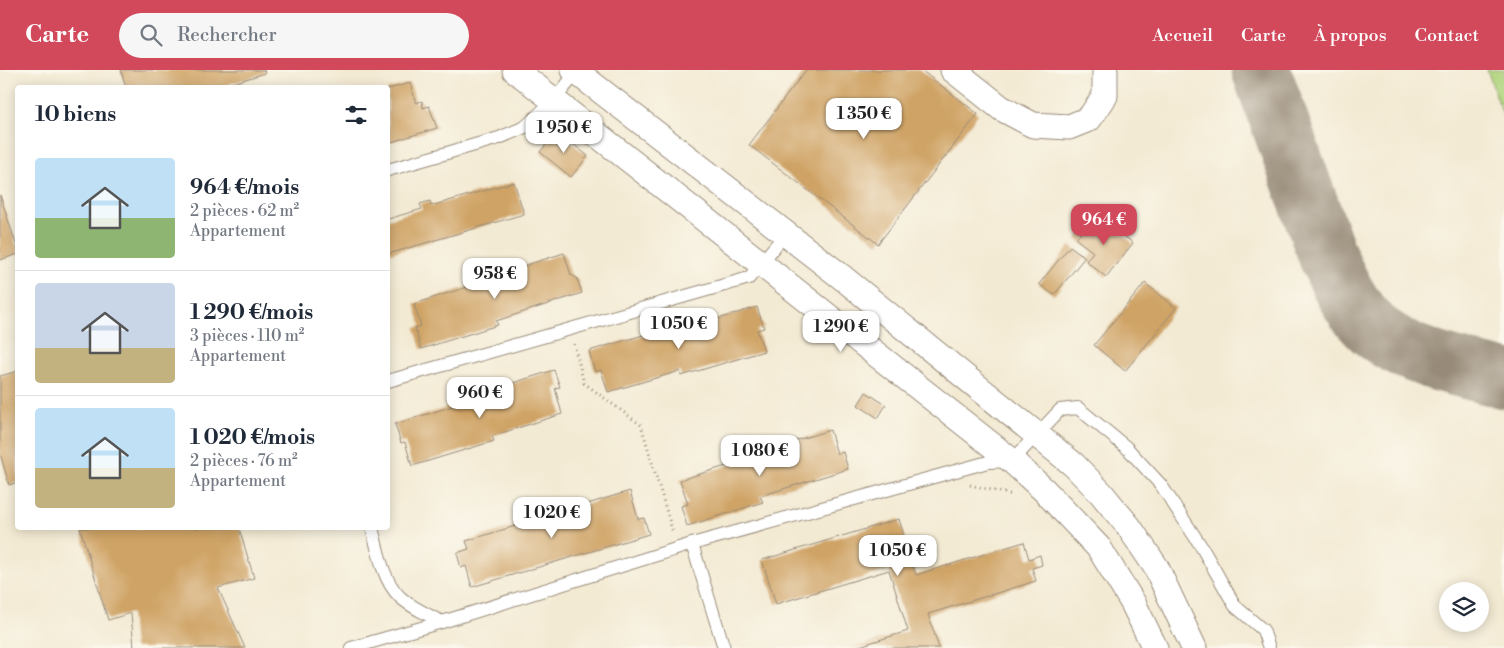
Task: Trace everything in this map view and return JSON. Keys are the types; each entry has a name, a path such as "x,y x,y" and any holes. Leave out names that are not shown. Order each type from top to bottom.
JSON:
{"street":[{"path":"515,70 1012,461 1044,490 1099,548 1133,603 1155,648"},
{"path":"953,70 1001,108 1033,125 1069,127 1089,119 1105,96 1104,70"},
{"path":"576,71 786,233 1074,465 1129,527 1156,567 1194,648"}],"lane":[{"path":"390,169 508,134 525,127 554,100 576,71"},
{"path":"390,380 749,278 786,233"},
{"path":"351,648 442,622 692,544 988,462 1012,461 1060,410 1078,408 1127,448 1161,485 1201,546 1235,606 1262,630 1269,648"},
{"path":"373,530 389,582 399,596 442,622"},
{"path":"692,544 724,648"}],"path":[{"path":"570,329 584,383 641,425 678,548"},
{"path":"960,470 966,484 1017,496"}],"green space":[{"path":"1487,70 1504,70 1504,118"}],"building":[{"path":"121,70 264,70 265,73 227,85 125,85"},
{"path":"806,70 921,70 978,114 878,244 749,145"},
{"path":"410,83 416,103 422,101 423,108 429,106 437,128 390,142 390,88"},
{"path":"557,131 588,156 571,177 540,152"},
{"path":"514,182 524,214 390,253 390,218 422,209 420,204 430,201 431,206"},
{"path":"0,195 15,241 15,255 0,260"},
{"path":"1091,219 1102,227 1106,222 1133,243 1106,277 1086,261 1093,252 1076,239"},
{"path":"1070,246 1085,257 1054,295 1039,284"},
{"path":"564,253 571,275 577,278 582,293 496,321 498,325 421,349 415,328 421,326 414,304"},
{"path":"1145,283 1176,308 1125,371 1094,345"},
{"path":"757,307 764,328 757,330 764,351 681,376 680,371 608,392 601,370 595,372 589,351 667,328 669,334"},
{"path":"554,370 560,387 555,388 562,414 492,436 494,441 412,466 405,442 401,443 395,424 482,397 481,393"},
{"path":"15,372 15,483 9,485 0,453 0,376"},
{"path":"866,392 886,405 878,418 858,405"},
{"path":"830,430 837,454 843,452 848,469 760,496 763,502 687,526 681,506 688,504 680,480 749,459 748,455"},
{"path":"630,491 638,519 644,518 649,534 472,587 466,566 461,568 457,553 469,549 466,541"},
{"path":"899,519 916,575 1024,542 1029,559 1040,555 1042,565 1032,568 1036,581 928,614 939,648 853,648 908,631 889,570 776,604 762,560"},
{"path":"81,530 240,530 254,578 218,588 245,648 134,648 131,613 108,620"}],"taxiway":[{"path":"1261,70 1328,257 1343,288 1362,318 1370,327 1393,343 1423,357 1504,379"}]}
